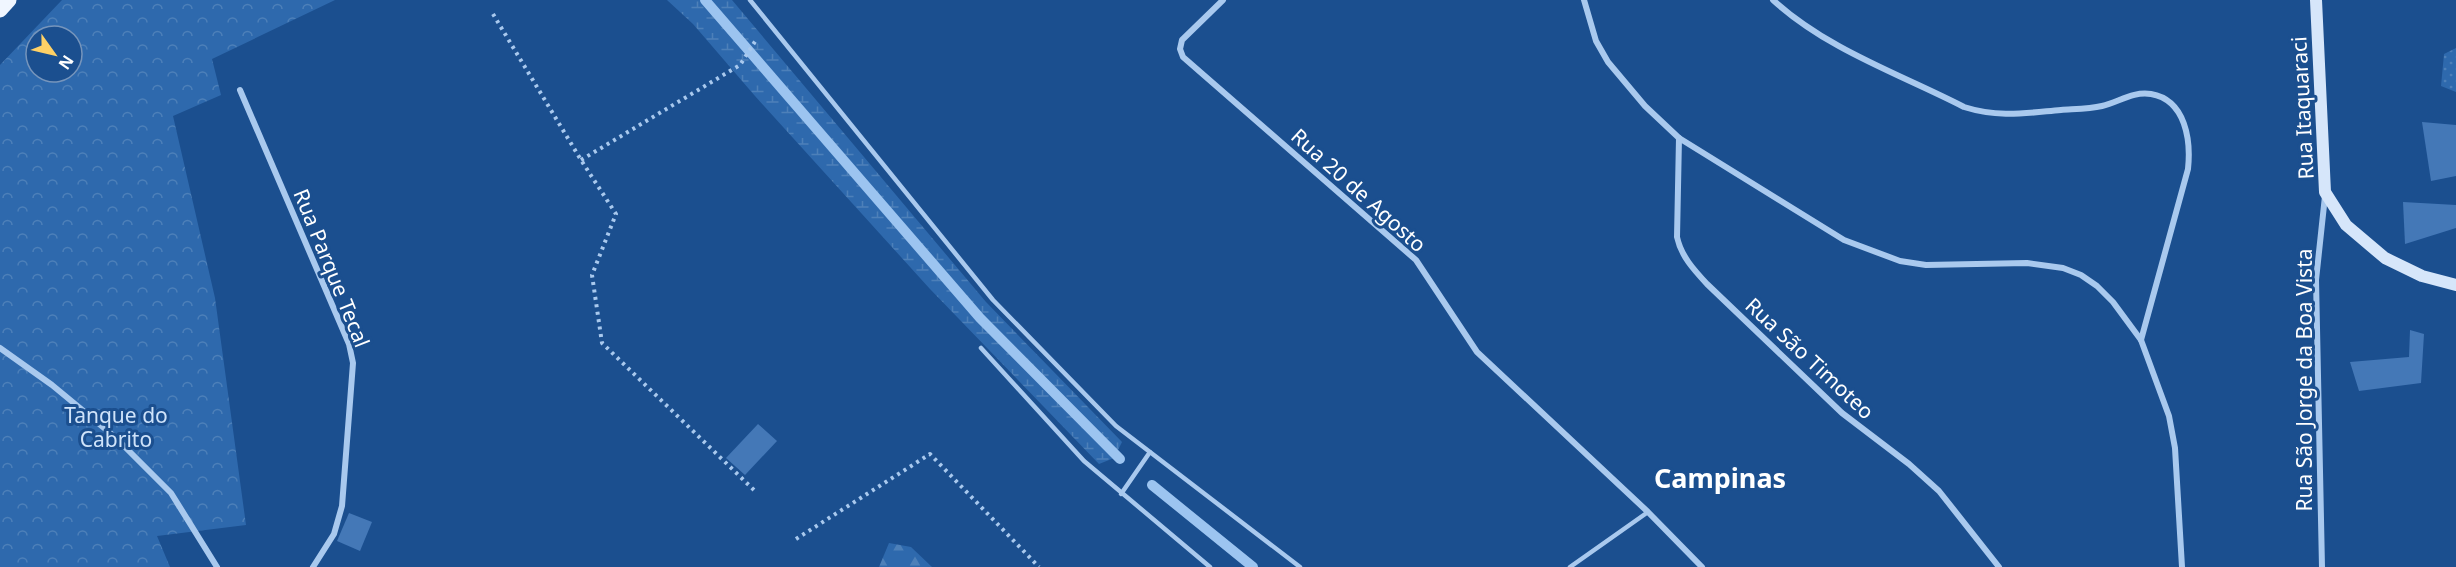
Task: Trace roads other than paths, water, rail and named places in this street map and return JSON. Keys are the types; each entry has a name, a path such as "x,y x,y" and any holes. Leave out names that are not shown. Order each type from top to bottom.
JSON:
{"main road":[{"path":"0,10 9,0"}],"street":[{"name":"Rua 20 de Agosto","path":"1223,0 1182,40 1180,49 1183,57 1416,260 1477,352 1648,512 1702,567"},
{"path":"1584,0 1596,41 1608,62 1645,106 1679,138 1844,240 1900,261 1926,265 2027,262 2063,268 2081,275 2097,286 2113,302 2141,340 2159,385 2175,448 2182,567"},
{"path":"1773,0 1806,27 1836,45 1964,107 1981,112 2002,116 2101,107 2134,94 2151,94 2167,100 2179,112 2186,129 2190,148 2188,169 2141,340"},
{"name":"Rua Itaquaraci","path":"2316,0 2325,192 2346,225 2385,258 2422,276 2456,285"},
{"name":"Rua Parque Tecal","path":"240,90 349,344 353,363 342,506 334,534 313,567"},
{"name":"Rua São Timoteo","path":"1679,138 1677,237 1681,250 1690,265 1842,413 1909,464 1939,491 1999,567"},
{"name":"Rua São Jorge da Boa Vista","path":"2322,567 2316,280 2325,192"},
{"path":"0,348 52,385 115,437 171,493 217,567"}],"lane":[{"path":"750,0 993,300 1116,426 1300,567"},
{"path":"981,348 1084,461 1210,567"},
{"path":"1121,494 1150,452"},
{"path":"1570,567 1648,512"}],"waterway":[{"path":"705,0 980,318 1120,459"},
{"path":"1152,485 1253,567"}],"district":[{"name":"Campinas","path":"1720,477"}],"park label":[{"name":"Tanque do Cabrito","path":"116,427"}]}
